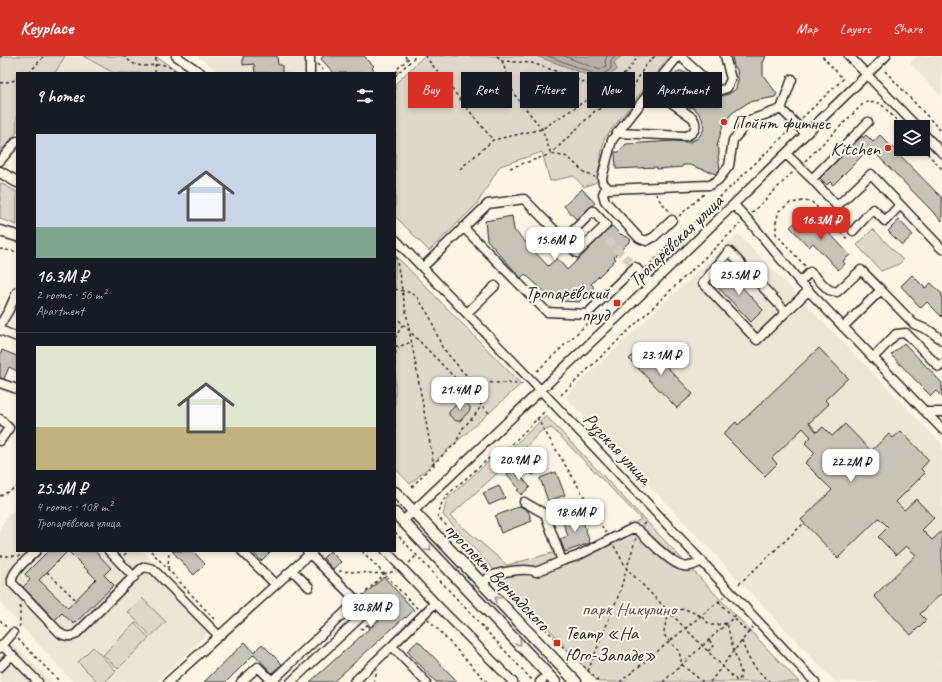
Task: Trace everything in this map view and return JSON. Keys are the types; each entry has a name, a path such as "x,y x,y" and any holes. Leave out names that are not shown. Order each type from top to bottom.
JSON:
{"main road":[{"path":"0,172 16,181"},
{"path":"0,231 16,238"},
{"path":"0,236 16,238"},
{"name":"проспект Вернадского","path":"396,493 576,682"},
{"name":"проспект Вернадского","path":"396,514 552,678"}],"street":[{"path":"176,56 200,72"},
{"path":"310,56 310,72"},
{"path":"666,72 679,56 715,88 721,90 727,88 732,79 726,56"},
{"path":"849,56 910,120"},
{"name":"Тропарёвская улица","path":"413,511 652,284 886,56"},
{"path":"643,100 612,140 602,178 606,187 613,189 710,185 718,180 729,166 733,140 750,120 781,109 792,80"},
{"path":"617,133 686,136 694,131 696,124 693,118 679,108"},
{"path":"781,109 806,134"},
{"path":"812,179 868,122"},
{"path":"930,140 942,153"},
{"path":"0,161 16,142"},
{"path":"786,154 837,206 871,174 942,249"},
{"path":"606,187 603,194 605,201 639,238 646,241 654,237 674,217"},
{"path":"423,267 488,204 524,199 564,240 577,253 606,225 593,211 564,240"},
{"path":"734,205 808,291 942,429"},
{"path":"853,231 873,209 885,221 900,205"},
{"path":"463,227 547,312 587,314 635,267 652,284"},
{"name":"Рузская улица","path":"396,239 541,390 815,682"},
{"path":"786,312 729,251 703,283 757,340 808,291"},
{"path":"800,282 810,272 829,290 837,292 861,270 914,324 930,331 942,340"},
{"path":"467,313 495,286"},
{"path":"843,327 881,290"},
{"path":"0,325 16,294"},
{"path":"0,330 16,337"},
{"path":"873,358 896,334 906,333 939,367 942,364"},
{"path":"0,382 16,389"},
{"path":"926,412 942,412"},
{"path":"0,418 9,428 0,441"},
{"path":"524,502 545,514 562,561"},
{"path":"402,520 413,511"},
{"path":"482,584 489,577 516,570 531,569 536,572 577,556 633,528 638,530 664,555 683,566 691,566 702,561"},
{"path":"110,552 134,577"},
{"path":"243,552 275,584"},
{"path":"168,682 310,552 357,601 365,613 291,682"},
{"path":"387,552 513,682"},
{"path":"34,553 13,574 11,579 14,586 60,633 65,636 70,637 75,635 141,569 145,567 153,570 221,633"},
{"path":"292,570 309,587"},
{"path":"241,682 258,667 272,681 357,601"},
{"path":"354,682 435,603"},
{"path":"13,634 2,643 38,682"},
{"path":"392,646 426,682"},
{"path":"0,667 12,655"},
{"path":"540,682 552,678"}],"path":[{"path":"30,72 44,56"},
{"path":"124,56 135,65 143,66 166,64 174,69 176,72"},
{"path":"155,72 156,56"},
{"path":"405,56 408,59"},
{"path":"398,73 396,70 411,56"},
{"path":"398,73 416,56"},
{"path":"425,56 493,140"},
{"path":"496,56 502,61 514,94 542,129 550,154"},
{"path":"627,72 638,56"},
{"path":"510,168 550,154 595,111 621,101 631,91 645,66 655,56"},
{"path":"641,273 843,79 822,56"},
{"path":"317,60 317,64 325,72"},
{"path":"502,61 532,63 587,84"},
{"path":"885,71 942,132"},
{"path":"0,83 12,82 16,80"},
{"path":"460,169 493,140 542,129 587,100"},
{"path":"561,395 865,102 880,103 896,120"},
{"path":"550,154 568,157 586,174 602,178"},
{"path":"930,156 942,169"},
{"path":"656,187 657,197 674,217 704,196 710,185"},
{"path":"810,272 776,234 776,222 779,211 790,203 803,201 812,202 846,238 853,231"},
{"path":"0,249 16,252"},
{"path":"396,256 434,465"},
{"path":"396,289 412,293 418,298 430,317 442,347 463,372 474,382 480,392 481,406 462,429 456,443 411,488"},
{"path":"537,371 595,316"},
{"path":"396,317 490,414"},
{"path":"396,336 402,324"},
{"path":"396,346 412,342"},
{"path":"396,352 400,346"},
{"path":"460,384 474,382 523,384"},
{"path":"544,411 505,451 495,453 446,496 441,505 438,517 568,652 574,656 599,682"},
{"path":"537,418 628,568 738,682 742,673 734,651 727,623"},
{"path":"0,496 16,488"},
{"path":"739,584 803,524"},
{"path":"588,671 620,594 638,530"},
{"path":"396,533 534,682"},
{"path":"151,552 221,633"},
{"path":"168,570 169,552"},
{"path":"363,552 424,614 487,682"},
{"path":"0,556 34,553"},
{"path":"327,571 384,574"},
{"path":"47,572 76,600"},
{"path":"357,601 384,574"},
{"path":"13,634 20,625 20,591"},
{"path":"620,682 725,596"},
{"path":"710,682 748,633 719,602"},
{"path":"703,682 682,665 679,651 665,636 664,628 666,621 678,610 685,610 701,616 710,625 727,623"},
{"path":"663,682 737,614"},
{"path":"0,620 60,682"},
{"path":"369,624 372,627"},
{"path":"708,652 714,646 709,640"},
{"path":"742,641 746,654 752,665 770,682"}],"shaded area":[{"path":"65,56 83,56 112,72 56,72"},
{"path":"196,56 304,56 304,72 220,72"},
{"path":"917,56 942,56 942,97 910,63"},
{"path":"738,234 942,444 942,682 835,682 565,396"},
{"path":"16,509 16,552 144,552 214,627 156,682 73,682 3,606 0,600 0,528 9,514"},
{"path":"11,642 52,682 0,682 0,654"}],"green space":[{"path":"0,56 65,56 56,72 16,72 16,133 0,152"},
{"path":"83,56 155,56 179,72 112,72"},
{"path":"424,56 670,56 657,72 643,72 643,90 635,100 635,72 587,72 587,108 629,108 604,139 597,182 584,187 574,176 550,181 542,152 500,166 477,204 429,251 396,217 396,83"},
{"path":"0,183 16,191 16,225 0,219"},
{"path":"873,229 903,260 899,264 881,271 857,245"},
{"path":"396,256 521,384 410,484 396,469"},
{"name":"парк Никулино","path":"546,416 799,682 598,682 443,515 447,499 492,458 505,454","holes":["552,428 641,519 613,535 607,535 604,539 569,557 560,551 507,565 450,516 523,450 541,431"]},
{"path":"142,598 166,622 151,636 128,612"},
{"path":"135,623 149,638 118,669 103,655"},
{"path":"93,647 116,671 105,682 98,682 78,662"}],"water":[{"path":"536,56 622,56 614,62 617,70 614,72 587,72 587,75"}],"building":[{"path":"243,56 277,56 278,65 282,65 282,72 255,72 254,64 243,65"},
{"path":"323,56 364,56 374,66 372,68 375,72 333,72 321,59"},
{"path":"732,56 766,56 763,63 763,75 777,94 775,97 749,102 732,113 723,125 717,146 719,149 718,156 720,169 716,174 690,165 657,169 657,167 616,169 615,152 619,152 626,144 674,141 690,142 698,138 704,127 702,118 693,108 722,108 722,96 729,94 736,89 738,80 737,69 734,67"},
{"path":"866,135 873,142 880,135 894,149 894,156 901,156 942,198 942,221 870,148 833,185 830,182 827,185 820,178 862,136 863,138"},
{"path":"582,189 595,203 577,220 564,206"},
{"path":"800,214 812,227 818,221 850,255 843,261 845,264 838,270 813,243 809,247 790,227 797,221 795,219"},
{"path":"512,216 514,230 548,266 557,258 567,270 612,226 621,235 626,236 631,240 614,257 616,259 591,284 594,287 579,302 560,301 560,298 547,294 525,274 521,278 487,240 485,221"},
{"path":"899,220 913,235 902,245 888,231"},
{"path":"727,271 763,310 751,322 714,283"},
{"path":"912,275 925,288 931,283 942,294 942,317 927,302 921,308 901,286"},
{"path":"904,343 942,383 942,397 936,391 931,396 891,355"},
{"path":"645,344 693,394 677,408 629,359"},
{"path":"819,348 848,378 825,400 829,404 809,423 817,432 823,427 832,436 845,424 871,451 889,434 893,438 901,431 929,460 921,469 925,473 896,502 904,510 916,499 934,518 922,530 932,540 942,531 942,593 920,614 926,620 911,635 874,596 916,555 906,546 896,555 878,537 888,527 879,518 838,558 801,520 832,490 805,463 815,453 805,443 811,437 803,428 772,458 777,464 765,476 723,434 736,422 738,425"},
{"path":"2,350 16,356 16,370 9,367 4,379 0,378 0,356"},
{"path":"463,400 470,407 470,410 460,421 456,421 449,415 449,412"},
{"path":"528,451 542,458 534,475 514,467 518,458"},
{"path":"514,468 530,487 521,495 517,490 519,489 507,474"},
{"path":"556,472 565,495 548,501 540,478"},
{"path":"499,486 505,498 489,505 483,493"},
{"path":"520,506 528,511 532,521 501,533 495,516"},
{"path":"580,513 590,543 565,552 560,539 568,536 562,520"},
{"path":"47,552 67,552 39,580 68,608 96,579 69,552 96,552 111,568 104,575 114,585 74,624 62,613 55,620 23,587 30,580 25,574"},
{"path":"173,552 194,552 205,564 194,575"},
{"path":"253,552 270,552 261,561"},
{"path":"331,552 341,562 333,569 323,558"},
{"path":"384,577 414,610 333,682 310,682 381,618 362,597"},
{"path":"418,641 458,682 436,682 407,651"},
{"path":"245,642 254,652 262,644 282,664 272,673 254,654 226,682 204,682"}],"tunnel":[{"path":"599,231 635,267"}],"place":[{"name":"Пойнт фитнес","path":"724,122"},
{"name":"Kitchen","path":"888,148"},
{"name":"Тропарёвский пруд","path":"617,303"},
{"name":"Театр «На Юго-Западе»","path":"557,643"}]}
